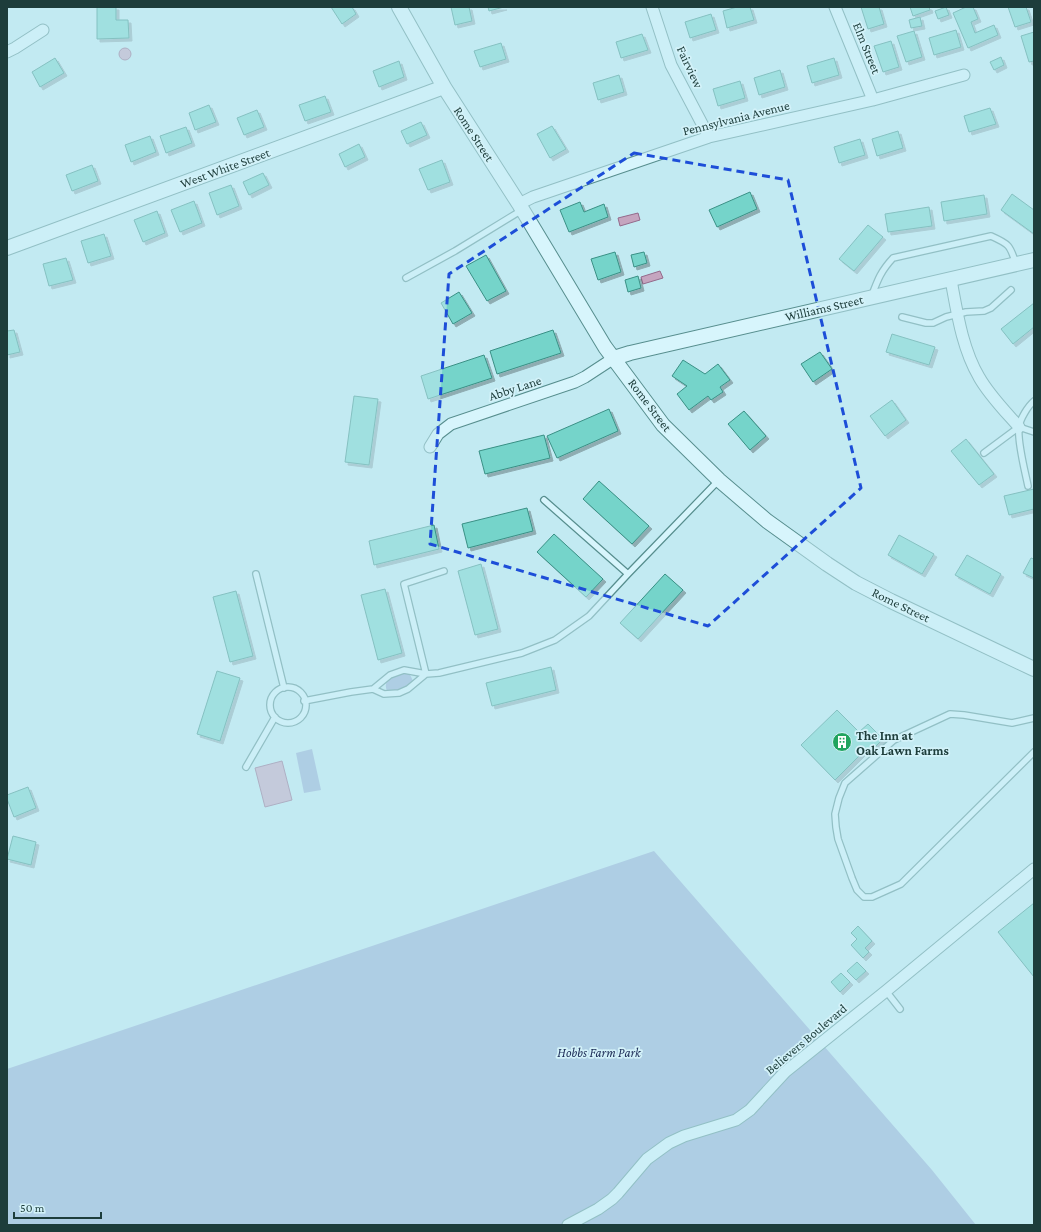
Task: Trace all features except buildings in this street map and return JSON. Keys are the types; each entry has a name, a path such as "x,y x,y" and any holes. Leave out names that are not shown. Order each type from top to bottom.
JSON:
{"street":[{"name":"Rome Street","path":"399,7 444,87 520,207 601,340 663,425 719,480 767,522 827,564 856,583 923,617 1034,669"},
{"name":"Fairview","path":"652,7 671,64 709,137"},
{"name":"Elm Street","path":"834,7 873,100"},
{"path":"7,52 43,30"},
{"name":"Pennsylvania Avenue","path":"520,207 533,197 709,137 873,100 964,75"},
{"name":"West White Street","path":"7,248 444,87"},
{"name":"Williams Street","path":"614,358 630,353 1034,260"},
{"path":"951,280 958,314 971,362 988,392 1019,427"},
{"name":"Abby Lane","path":"430,448 438,434 451,424 575,382 614,358"},
{"name":"Believers Boulevard","path":"568,1225 598,1209 612,1199 648,1159 669,1144 684,1136 736,1120 750,1110 784,1072 886,991 1034,869"}],"lane":[{"path":"406,278 455,251 520,207"},
{"path":"871,297 879,276 886,265 893,258 907,254 990,236 1006,243 1010,247 1016,264"},
{"path":"902,317 932,323 946,317 966,312 984,311 990,308 1011,290"},
{"path":"1028,486 1020,445 1019,427 1027,407 1034,401"},
{"path":"1019,427 1034,432"},
{"path":"984,453 1019,427"},
{"path":"374,689 390,674 404,670 426,674 439,673 522,653 555,640 589,616 719,480"},
{"path":"544,500 628,574"},
{"path":"426,674 404,584 444,571"},
{"path":"256,574 284,688"},
{"path":"304,701 374,689 384,694 399,693 408,689 426,674"},
{"path":"289,687 299,691 304,701 306,705 301,717 291,722 279,720 271,712 271,699 278,690 284,688 289,687"},
{"path":"1034,718 1012,723 950,714 894,740 845,783 835,814 836,827 838,839 858,890 864,897 872,897 901,884 1034,752"},
{"path":"246,767 275,717"},
{"path":"886,991 900,1008"}],"highlighted area":[{"path":"634,153 788,180 861,488 708,626 430,544 449,274"}],"green space":[{"path":"407,673 413,681 411,684 402,689 388,693 386,684 390,678"},
{"path":"312,749 321,790 304,793 296,753"},
{"name":"Hobbs Farm Park","path":"654,851 932,1170 976,1225 7,1225 7,1069"}],"shaded area":[{"path":"123,48 127,48 131,54 127,60 123,60 119,56 119,52"},
{"path":"638,213 640,220 620,226 618,218"},
{"path":"660,271 663,278 643,284 641,277"},
{"path":"282,761 292,800 265,807 255,768"}],"place":[{"name":"The Inn at Oak Lawn Farms","path":"842,742"}]}
